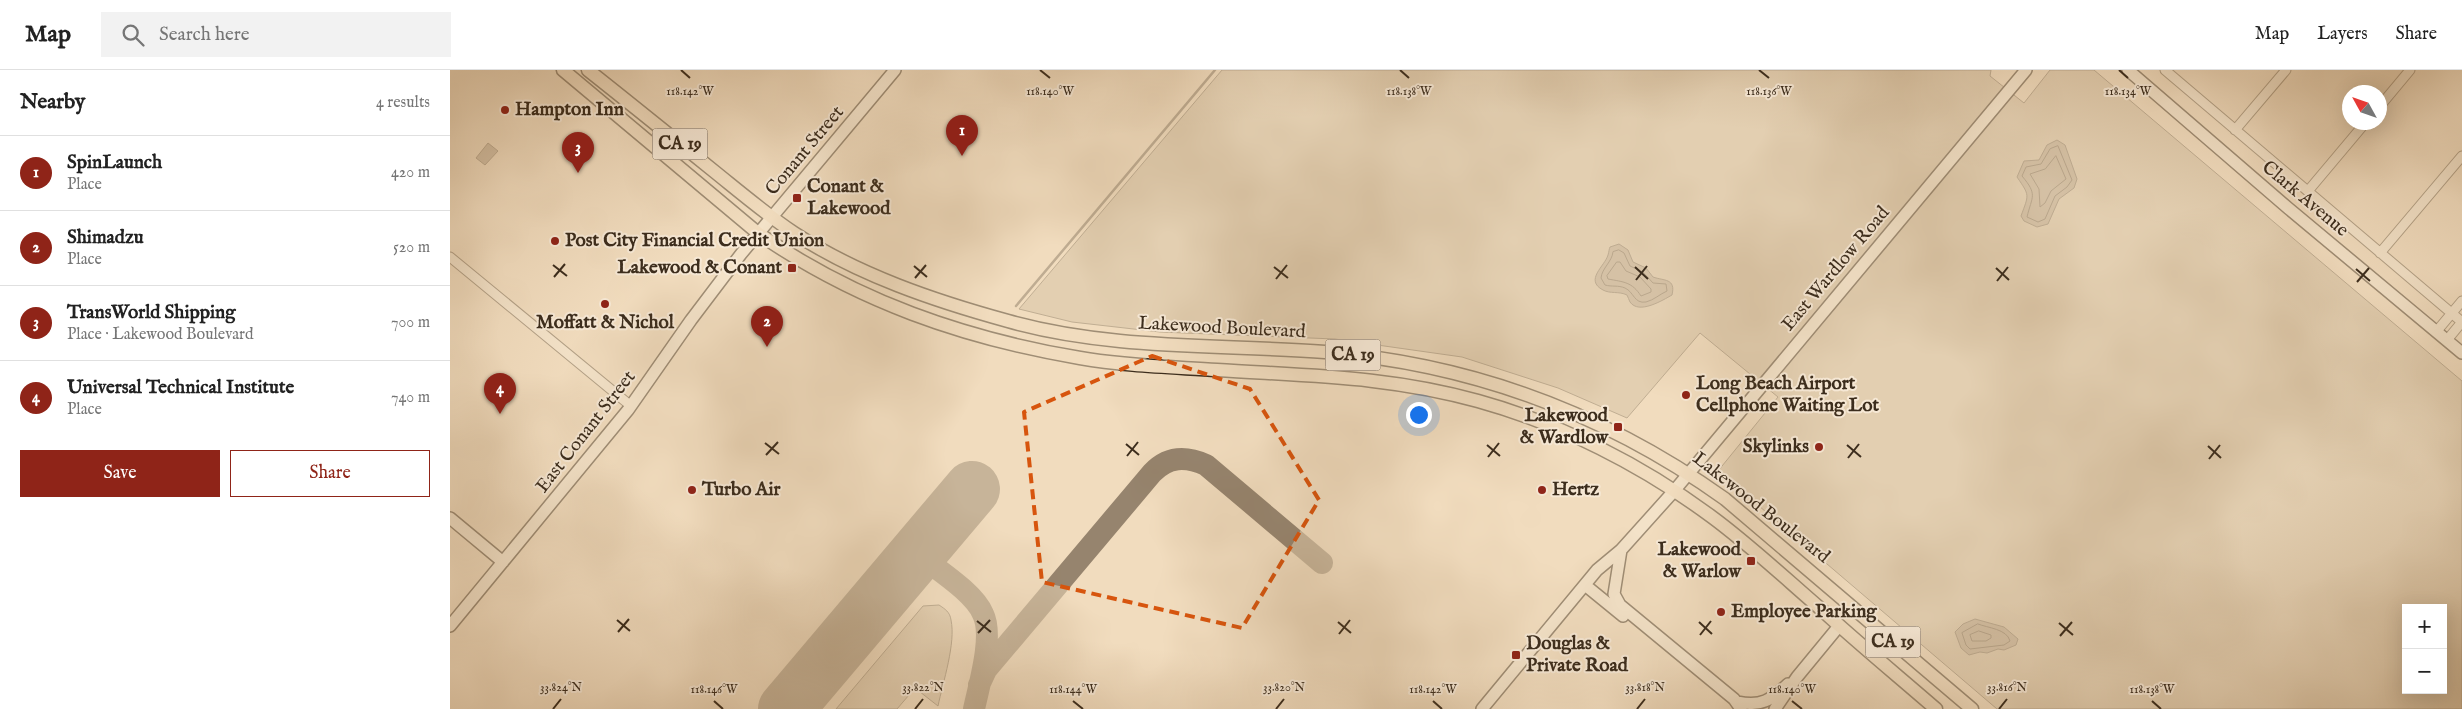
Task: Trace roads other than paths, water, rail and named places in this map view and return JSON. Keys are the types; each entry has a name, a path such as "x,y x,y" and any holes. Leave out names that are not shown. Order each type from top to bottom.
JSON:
{"main road":[{"name":"Lakewood Boulevard","path":"563,70 758,234 793,257 854,290 923,319 989,340 1083,359 1216,370 1322,374 1418,386 1479,401 1544,423 1592,444 1638,469 1712,517 1747,545 1936,709"},
{"name":"Lakewood Boulevard","path":"588,70 795,234 865,271 930,296 996,318 1087,337 1136,343 1323,352 1422,364 1485,380 1552,403 1601,424 1688,473 1761,528 1972,709"},
{"path":"989,340 996,318"}],"street":[{"name":"Conant Street","path":"741,254 895,70"},
{"name":"East Wardlow Road","path":"1482,709 1597,570 1621,550 1674,491 2026,70"},
{"name":"Clark Avenue","path":"2128,70 2288,208 2462,353"},
{"name":"Clark Avenue","path":"2165,70 2462,322"},
{"path":"2235,130 2286,70"},
{"path":"2387,98 2410,70"},
{"path":"2308,192 2359,130"},
{"path":"2380,253 2462,156"},
{"name":"East Conant Street","path":"450,626 631,406 696,313 741,254"},
{"path":"450,257 631,406"},
{"path":"2436,332 2462,301"},
{"path":"2447,340 2462,322"},
{"path":"450,518 503,562"},
{"path":"1621,550 1614,594 1620,605 1740,706 1761,704 1772,699 1797,677"},
{"path":"1585,586 1627,620 1644,626"},
{"path":"1775,709 1797,677 1839,626"}],"water":[{"path":"2057,140 2065,145 2077,179 2074,188 2059,199 2048,224 2037,227 2024,221 2021,216 2027,195 2017,177 2024,161 2039,160 2047,145"},
{"path":"488,143 498,151 485,165 476,158"},
{"path":"1619,244 1628,250 1633,262 1646,268 1653,277 1671,283 1672,295 1651,305 1639,307 1634,306 1630,302 1627,295 1606,291 1598,286 1595,282 1595,277 1608,255 1610,247"},
{"path":"1975,619 2004,627 2018,639 2016,645 2004,650 1998,649 1987,653 1980,652 1969,655 1961,648 1955,632 1963,624"}],"waterway":[{"path":"1016,306 1215,70"}],"place":[{"name":"Hampton Inn","path":"505,110"},
{"name":"SpinLaunch","path":"962,156"},
{"name":"TransWorld Shipping","path":"578,173"},
{"name":"Conant & Lakewood","path":"797,198"},
{"name":"Post City Financial Credit Union","path":"555,241"},
{"name":"Lakewood & Conant","path":"792,268"},
{"name":"Moffatt & Nichol","path":"605,304"},
{"name":"Shimadzu","path":"767,347"},
{"name":"Long Beach Airport Cellphone Waiting Lot","path":"1686,395"},
{"name":"Universal Technical Institute","path":"500,414"},
{"name":"Lakewood & Wardlow","path":"1618,427"},
{"name":"Skylinks","path":"1819,447"},
{"name":"Turbo Air","path":"692,490"},
{"name":"Hertz","path":"1542,490"},
{"name":"Lakewood & Warlow","path":"1751,561"},
{"name":"Employee Parking","path":"1721,612"},
{"name":"Douglas & Private Road","path":"1516,655"}]}
